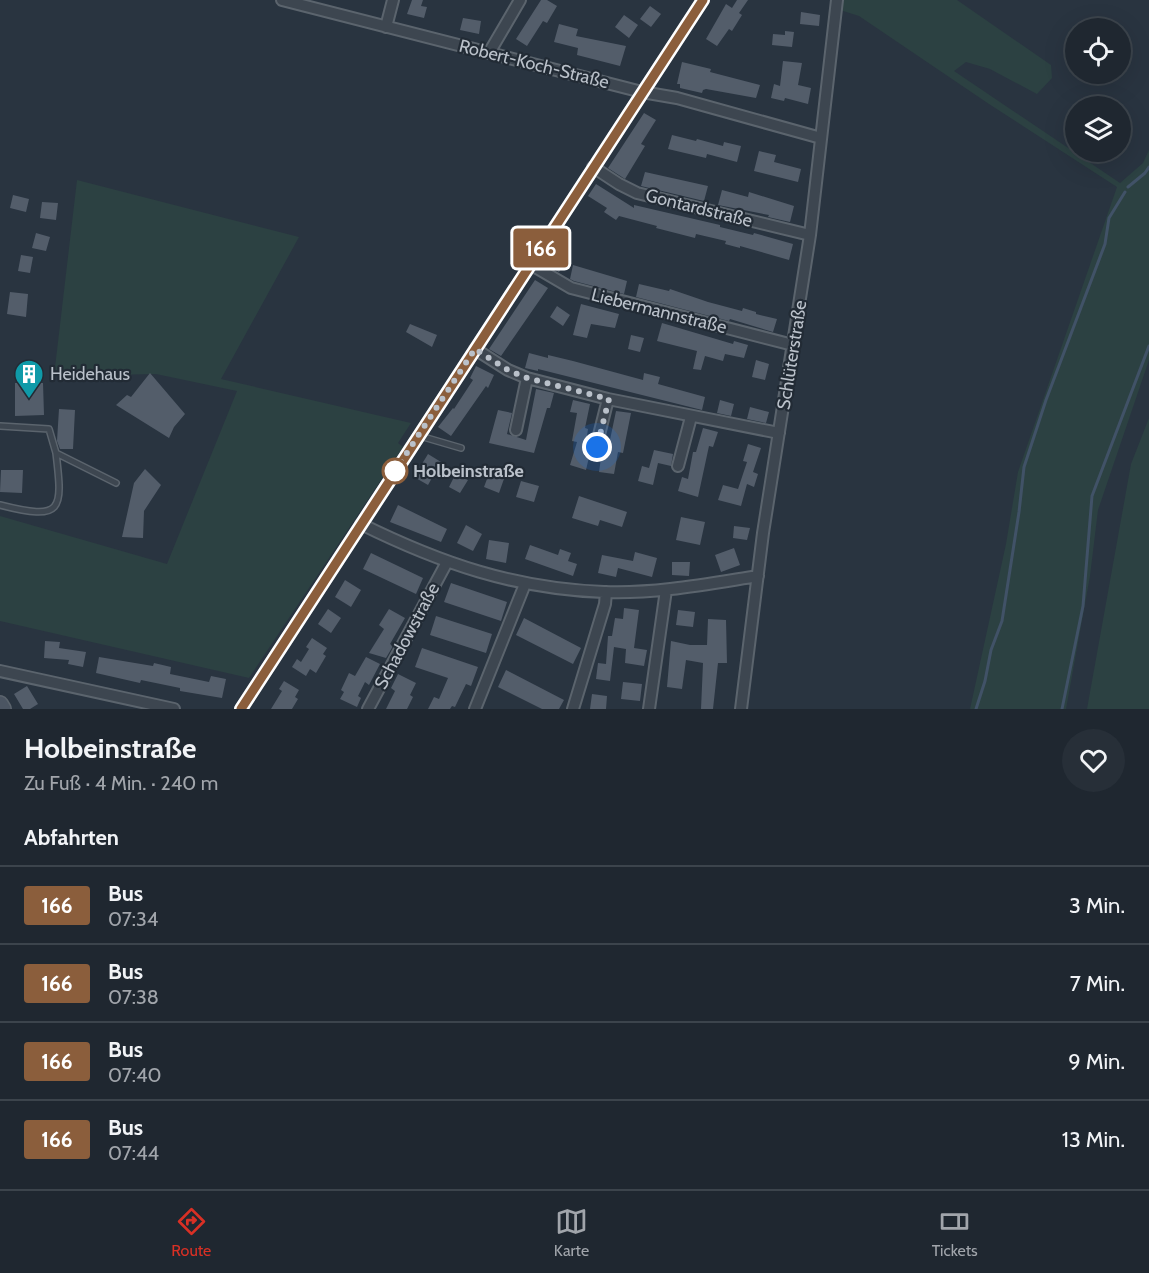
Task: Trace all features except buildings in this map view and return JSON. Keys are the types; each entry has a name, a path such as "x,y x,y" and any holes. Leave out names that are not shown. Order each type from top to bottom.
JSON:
{"street":[{"name":"Robert-Koch-Straße","path":"282,0 642,92 677,98 822,138"},
{"path":"386,27 393,0"},
{"path":"489,53 520,0"},
{"path":"241,709 703,0"},
{"name":"Schlüterstraße","path":"741,709 763,533 810,235 837,0"},
{"name":"Gontardstraße","path":"593,166 636,193 810,235"},
{"name":"Liebermannstraße","path":"530,264 571,288 793,345"},
{"path":"475,349 508,370 527,378 609,399 779,434"},
{"path":"516,430 527,378"},
{"path":"597,447 609,399"},
{"path":"678,466 691,417"},
{"path":"361,524 410,548 447,562 525,584 606,592 666,590 758,576"},
{"name":"Schadowstraße","path":"368,709 447,562"},
{"path":"475,709 525,584"},
{"path":"649,709 666,590"},
{"path":"573,709 605,604 606,592"},
{"path":"0,671 174,709"},
{"path":"0,704 3,709"}],"lane":[{"path":"0,426 49,429 56,453 60,493 56,506 46,512 0,505"},
{"path":"418,436 461,448"},
{"path":"56,453 116,483"}],"green space":[{"path":"842,0 957,0 1051,65 1052,78 1037,94 990,69 966,62 954,71 1065,146 1065,153 859,16 840,10"},
{"path":"1149,150 1149,360 1098,510 1090,576 1066,709 970,709 1006,544 1018,472 1117,187 1078,162 1089,162 1120,183 1143,163"},
{"path":"77,180 299,237 221,379 411,423 398,443 403,447 249,678 0,621 0,516 167,564 237,391 156,374 54,376"},
{"path":"1149,418 1149,709 1087,709 1131,464"}],"waterway":[{"path":"1128,187 1149,167"},
{"path":"976,709 985,681 991,650 1002,621 1024,467 1046,400 1105,244 1109,218 1125,192"},
{"path":"1062,709 1083,606 1092,496 1149,346"}],"bus line":[{"name":"166","path":"241,709 703,0"}],"place":[{"name":"Heidehaus","path":"29,400"},
{"name":"Holbeinstraße","path":"395,471"}],"route":[{"path":"395,471 475,349 508,370 527,378 609,399 597,447"}]}
